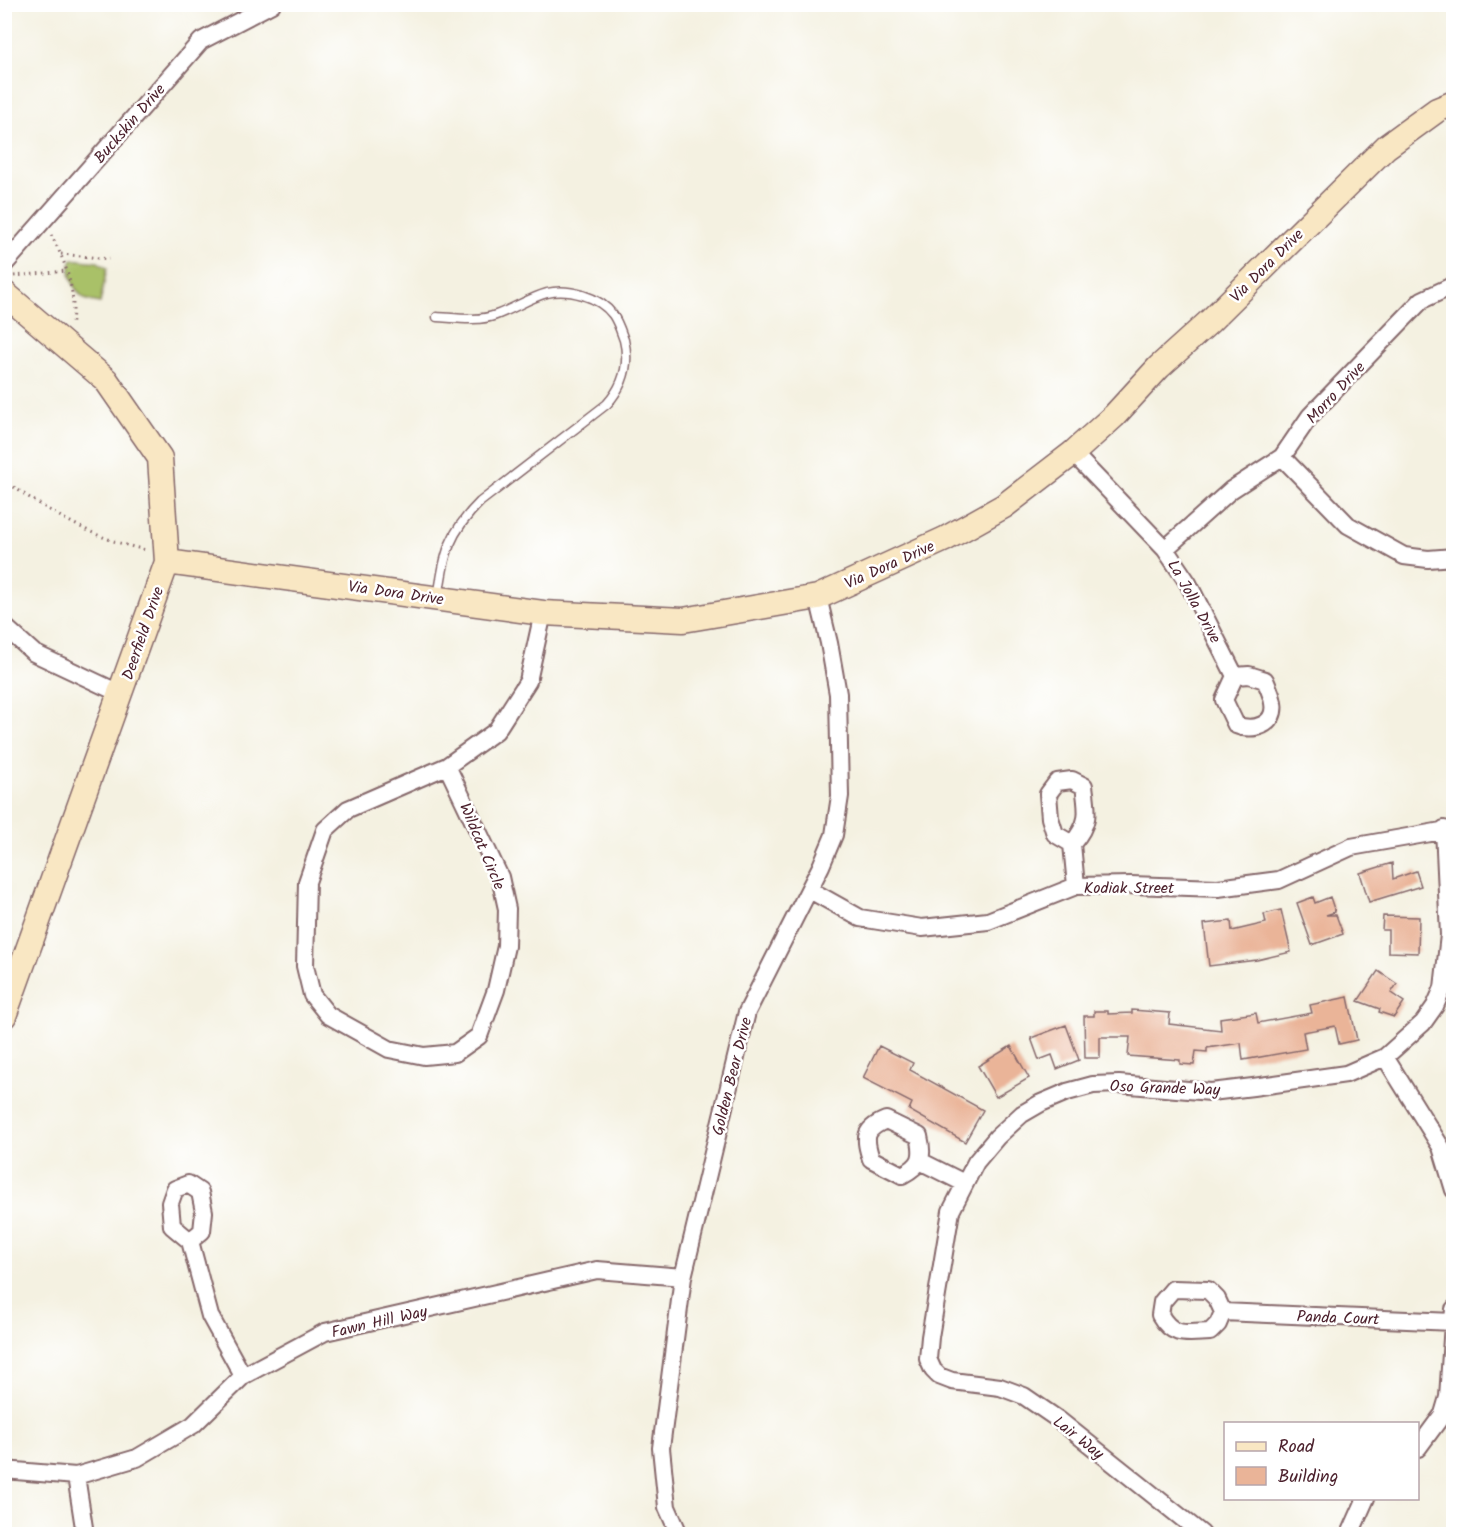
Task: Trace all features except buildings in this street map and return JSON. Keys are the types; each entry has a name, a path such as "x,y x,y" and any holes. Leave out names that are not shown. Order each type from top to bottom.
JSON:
{"street":[{"name":"Buckskin Drive","path":"4,265 201,41 272,4"},
{"name":"Via Dora Drive","path":"166,557 543,613 683,620 818,597 945,539 1004,506 1073,453 1114,416 1159,367 1210,321 1386,147 1437,110 1454,103"},
{"name":"Morro Drive","path":"1165,549 1231,490 1282,458 1310,416 1422,300 1454,285"},
{"name":"Deerfield Drive","path":"4,293 106,380 160,458 166,557 121,694 4,1016"},
{"name":"La Jolla Drive","path":"1073,453 1165,549 1188,584 1235,676"},
{"path":"1282,458 1348,525 1404,556 1428,559 1454,557"},
{"name":"Golden Bear Drive","path":"679,1534 667,1507 661,1448 683,1277 747,1012 810,890 834,835 840,796 838,694 818,597"},
{"name":"Wildcat Circle","path":"447,766 500,878 507,909 506,946 496,990 479,1036 455,1053 424,1056 389,1049 328,1015 312,995 305,966 306,882 325,830 348,809 447,766 496,731 528,681 543,613"},
{"path":"4,626 34,653 121,694"},
{"name":"Kodiak Street","path":"810,890 860,918 922,928 988,921 1076,886 1218,888 1279,880 1351,847 1449,829"},
{"name":"Oso Grande Way","path":"939,1376 928,1359 951,1211 975,1162 997,1137 1022,1114 1041,1102 1093,1085 1119,1084 1211,1092 1346,1074 1385,1057 1423,1023 1435,1006 1443,988 1449,935 1449,829"},
{"path":"1072,844 1076,886"},
{"path":"1385,1057 1441,1147 1452,1181"},
{"path":"920,1161 964,1183"},
{"path":"190,1242 210,1316 243,1376"},
{"name":"Fawn Hill Way","path":"4,1470 76,1476 137,1458 192,1425 243,1376 325,1332 597,1270 683,1277"},
{"path":"1419,1447 1443,1414 1448,1397 1454,1308"},
{"name":"Panda Court","path":"1223,1312 1453,1322"},
{"name":"Lair Way","path":"939,1376 952,1381 1000,1387 1024,1396 1059,1420 1202,1534"},
{"path":"76,1476 85,1534"},
{"path":"1350,1534 1365,1500"}],"lane":[{"path":"436,317 464,319 495,316 544,294 562,290 595,300 612,314 621,331 626,349 622,381 616,394 607,404 480,502 463,519 448,548 438,598"}],"path":[{"path":"43,221 61,254 70,283 74,314 66,346"},
{"path":"61,254 109,259"},
{"path":"4,276 66,271"},
{"path":"4,480 44,507 78,526 107,539 166,557"}],"green space":[{"path":"72,259 98,262 107,268 100,303 85,299 77,291 70,270"}]}
